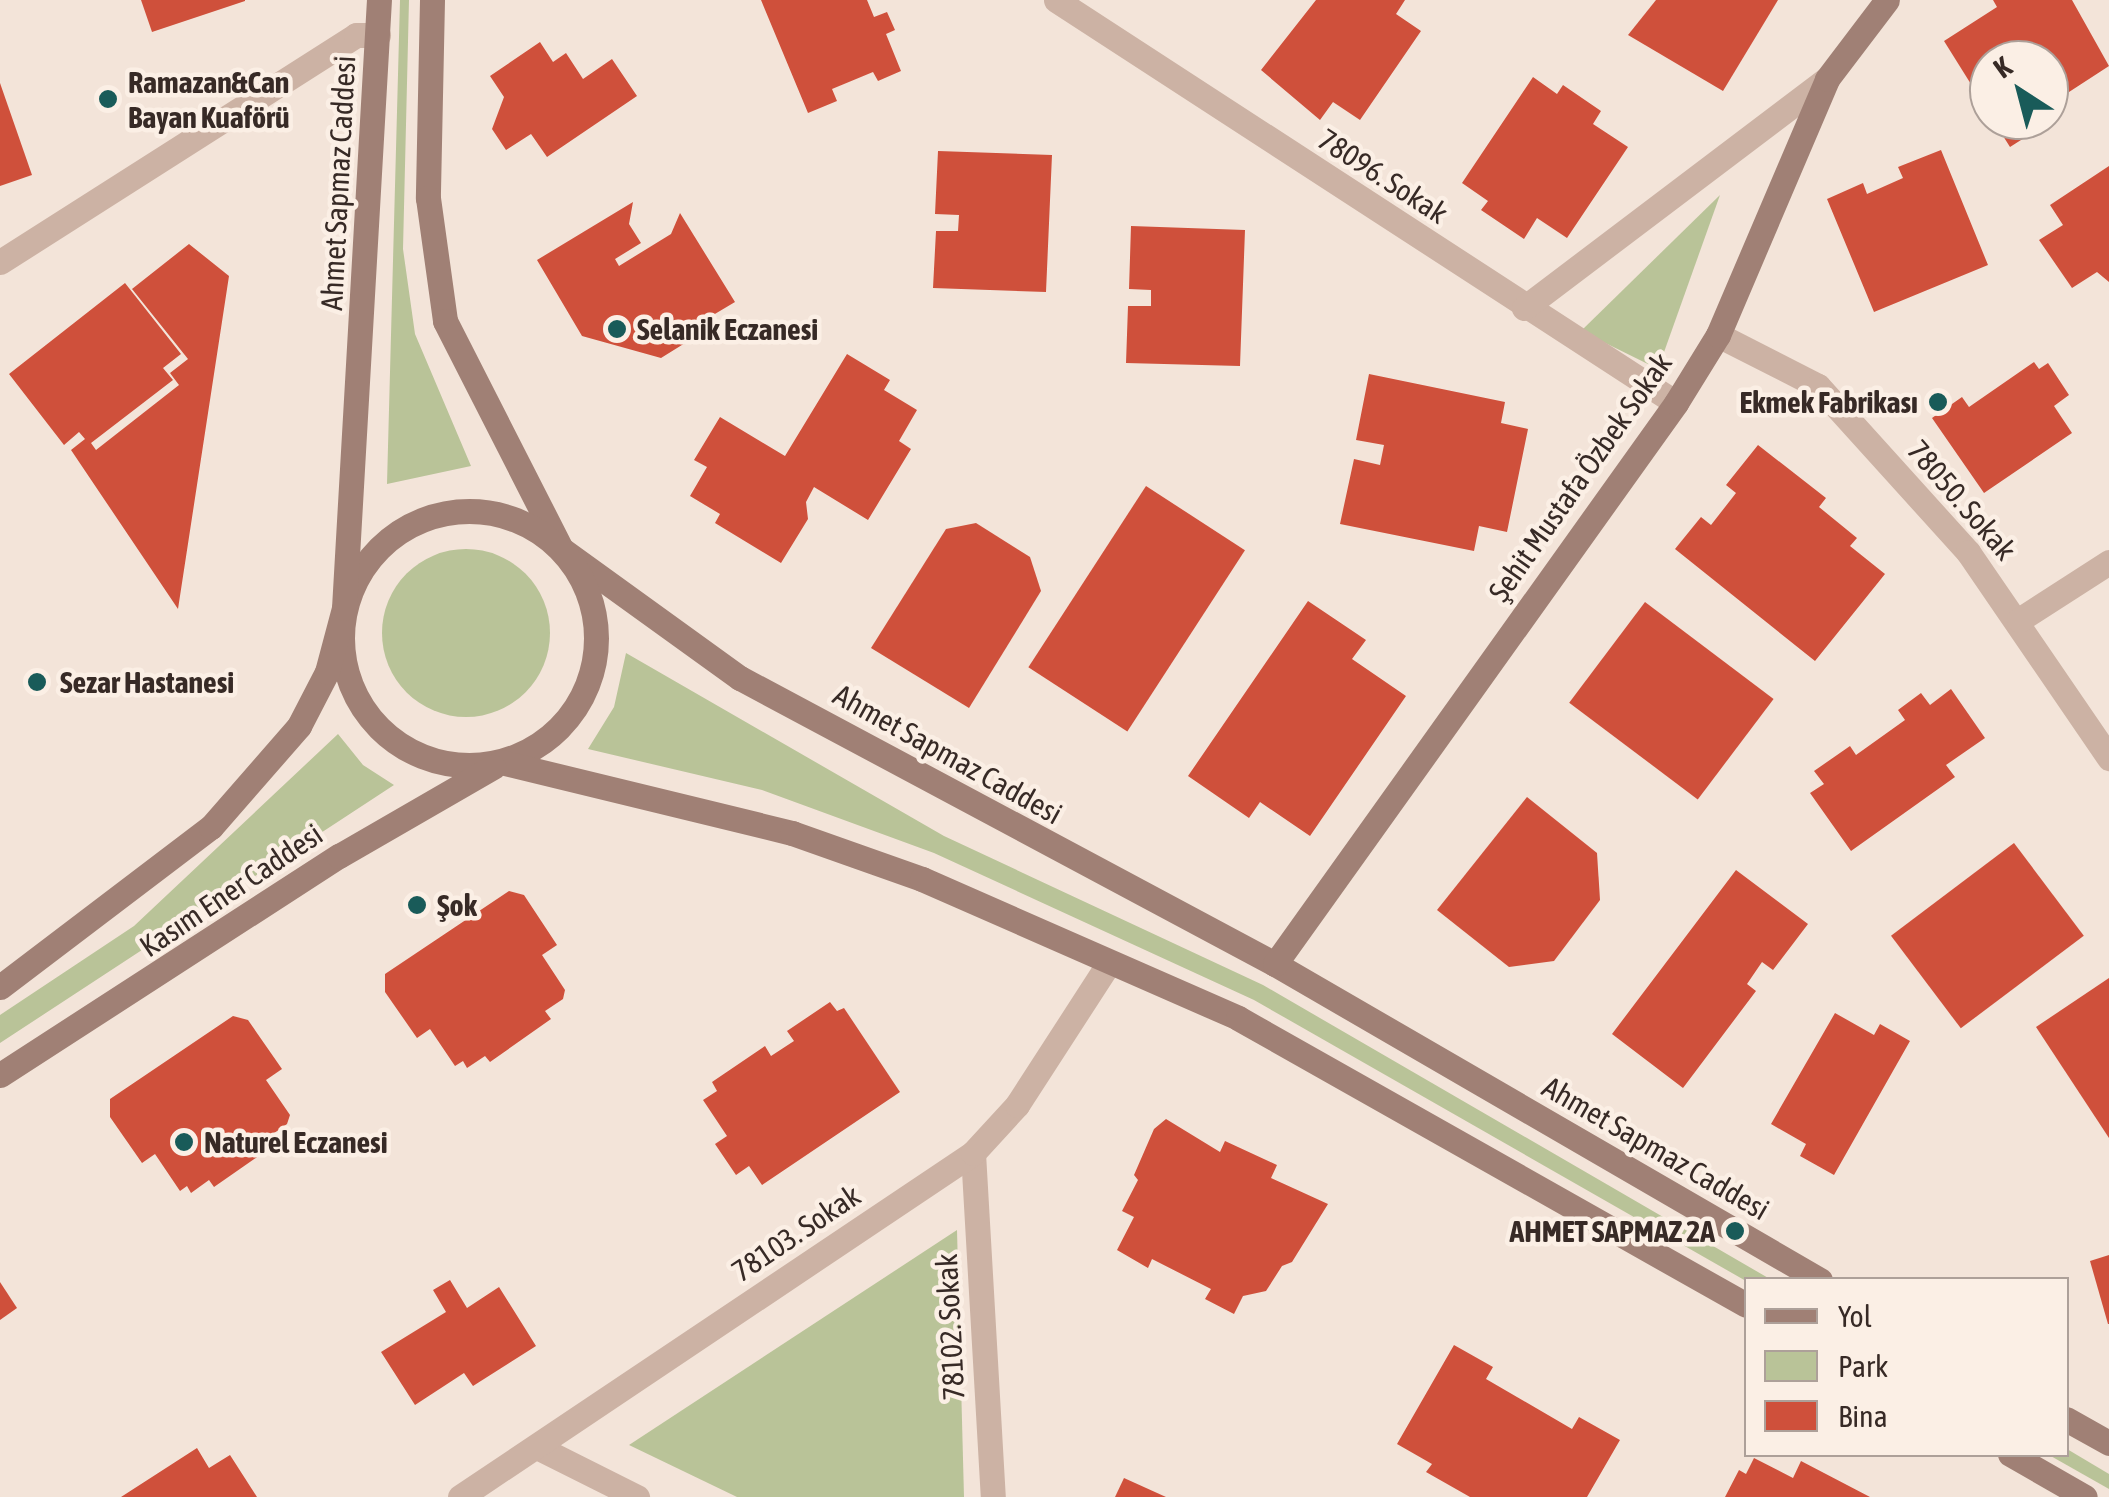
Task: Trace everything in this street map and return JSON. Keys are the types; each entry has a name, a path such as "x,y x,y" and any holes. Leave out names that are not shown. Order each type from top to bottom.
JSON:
{"main road":[{"name":"Ahmet Sapmaz Caddesi","path":"344,608 379,0"},
{"name":"Ahmet Sapmaz Caddesi","path":"432,0 428,198 445,322 561,550 740,678 1275,964 1815,1277"},
{"name":"Şehit Mustafa Özbek Sokak","path":"1275,964 1676,403 1718,335 1827,79 1888,0"},
{"path":"502,762 542,744 573,712 592,673 594,614 586,586 561,550 531,526 494,512 454,511 417,521 384,542 359,572 344,608 341,652 353,694 378,730 415,755 457,766 502,762 792,833 922,880 1238,1018 1744,1304"},
{"name":"Kasım Ener Caddesi","path":"0,987 211,826 299,726 326,672 344,608"},
{"name":"Kasım Ener Caddesi","path":"0,1075 339,856 502,762"},
{"path":"2069,1421 2109,1443"},
{"path":"2015,1457 2085,1497"}],"street":[{"name":"78096. Sokak","path":"1056,0 1524,308 1676,403"},
{"path":"0,262 356,36 378,35"},
{"path":"1524,308 1827,79"},
{"name":"78050. Sokak","path":"1718,335 1818,386 1968,552 2019,620 2109,758"},
{"path":"2019,620 2109,562"},
{"name":"78103. Sokak","path":"460,1497 973,1153 1016,1105 1109,963"},
{"name":"78102. Sokak","path":"973,1153 992,1497"},
{"path":"537,1446 637,1497"}],"green space":[{"path":"400,0 409,0 403,249 415,334 471,466 387,484"},
{"path":"1720,195 1658,369 1581,331"},
{"path":"466,549 498,556 525,574 543,601 550,633 543,665 525,692 498,710 466,717 434,710 407,692 389,665 382,633 389,601 407,574 434,556"},
{"path":"626,653 944,836 1263,985 1767,1277 1744,1280 1254,1000 934,853 762,790 588,749 614,707"},
{"path":"338,734 363,765 394,785 0,1043 0,1015 134,926"},
{"path":"957,1230 964,1497 737,1497 629,1445"},
{"path":"2069,1450 2109,1474 2109,1489 2053,1457 2069,1457"}],"building":[{"path":"141,0 245,0 245,1 152,32"},
{"path":"761,0 867,0 874,17 887,12 895,30 886,34 901,71 878,81 873,72 832,89 837,101 808,113"},
{"path":"1316,0 1405,0 1396,14 1421,31 1360,120 1333,102 1320,120 1261,70"},
{"path":"1656,0 1778,0 1723,91 1628,35"},
{"path":"1993,0 2072,0 2109,66 2069,92 2069,40 1969,40 1969,81 1944,41 1997,7"},
{"path":"540,42 553,62 566,53 583,79 612,59 637,96 547,157 531,134 506,150 492,129 504,97 490,76"},
{"path":"1533,77 1557,94 1563,85 1601,111 1593,124 1628,147 1567,238 1537,218 1524,239 1481,210 1488,201 1462,183"},
{"path":"0,83 32,175 0,186"},
{"path":"1941,150 1988,265 1874,312 1827,199 1863,183 1867,194 1903,178 1898,167"},
{"path":"938,151 1052,155 1046,292 933,288 936,231 958,231 959,215 935,214"},
{"path":"2109,166 2109,282 2097,272 2072,288 2039,240 2063,225 2050,205"},
{"path":"633,202 629,224 641,243 615,259 619,266 671,234 680,213 735,302 693,327 698,335 661,358 582,336 537,260"},
{"path":"1131,226 1245,230 1240,366 1126,363 1128,306 1151,306 1151,290 1129,289"},
{"path":"189,244 229,276 178,609 71,450 85,439 79,432 64,445 9,374 125,283 181,354 163,368 173,380 91,443 96,450 179,385 170,373 188,359 132,289"},
{"path":"847,354 890,380 884,390 917,410 899,441 911,449 868,520 814,487 806,502 808,519 781,563 715,523 720,514 690,496 707,467 694,460 720,417 785,456"},
{"path":"2034,362 2039,369 2048,363 2069,395 2054,406 2072,433 1984,493 1932,418 1962,397 1969,407"},
{"path":"1369,374 1505,402 1501,423 1528,429 1507,532 1479,526 1474,551 1340,524 1354,459 1380,465 1384,445 1356,440"},
{"path":"1758,445 1826,498 1819,507 1857,538 1850,546 1885,574 1815,661 1675,549 1701,517 1711,525 1736,493 1726,485"},
{"path":"1146,486 1245,550 1127,731 1028,667"},
{"path":"976,523 1030,557 1041,591 969,708 871,648 946,529"},
{"path":"1308,601 1366,640 1352,659 1406,696 1310,836 1260,802 1249,818 1188,776"},
{"path":"1645,602 1774,699 1698,800 1569,703"},
{"path":"1951,689 1985,738 1946,765 1955,777 1851,851 1810,793 1824,784 1814,771 1850,746 1856,755 1905,720 1898,710 1921,693 1930,705"},
{"path":"1527,797 1597,853 1600,900 1554,961 1509,967 1437,910"},
{"path":"2014,843 2084,936 1961,1028 1891,936"},
{"path":"1736,870 1808,924 1773,970 1762,962 1747,984 1756,991 1683,1088 1612,1034"},
{"path":"509,891 524,895 557,945 542,955 565,990 563,999 545,1011 551,1019 490,1062 485,1056 467,1068 463,1061 455,1066 430,1029 417,1038 385,992 385,974"},
{"path":"2109,978 2109,1138 2036,1027"},
{"path":"830,1002 837,1011 844,1008 900,1092 762,1185 749,1166 736,1175 715,1144 727,1136 703,1100 717,1091 712,1082 765,1046 771,1056 794,1041 787,1031"},
{"path":"1835,1013 1874,1035 1880,1024 1910,1041 1834,1175 1800,1156 1806,1144 1771,1124"},
{"path":"233,1016 248,1020 282,1069 266,1080 290,1115 287,1124 270,1136 276,1144 214,1187 209,1180 191,1193 187,1186 180,1191 155,1154 142,1163 110,1117 110,1099"},
{"path":"1166,1119 1220,1152 1225,1141 1277,1165 1271,1178 1328,1204 1292,1262 1282,1266 1266,1291 1243,1296 1234,1314 1205,1299 1211,1289 1152,1259 1148,1268 1117,1250 1134,1217 1122,1211 1138,1180 1134,1175 1154,1129"},
{"path":"2109,1255 2109,1324 2108,1324 2090,1261"},
{"path":"450,1280 467,1308 499,1287 536,1346 473,1386 464,1373 415,1405 381,1352 446,1312 433,1290"},
{"path":"0,1282 17,1308 0,1320"},
{"path":"1454,1345 1493,1367 1486,1379 1572,1429 1579,1417 1620,1440 1587,1497 1470,1497 1426,1472 1432,1464 1397,1444"},
{"path":"197,1448 209,1468 230,1455 257,1497 121,1497"},
{"path":"1754,1458 1793,1478 1801,1461 1870,1497 1725,1497 1739,1470 1746,1474"},
{"path":"1124,1478 1166,1497 1115,1497"}],"place":[{"name":"Ramazan&Can Bayan Kuaförü","path":"108,99"},
{"name":"Selanik Eczanesi","path":"617,329"},
{"name":"Ekmek Fabrikası","path":"1938,402"},
{"name":"Sezar Hastanesi","path":"37,682"},
{"name":"Şok","path":"417,905"},
{"name":"Naturel Eczanesi","path":"184,1142"},
{"name":"AHMET SAPMAZ 2A","path":"1735,1231"}]}
